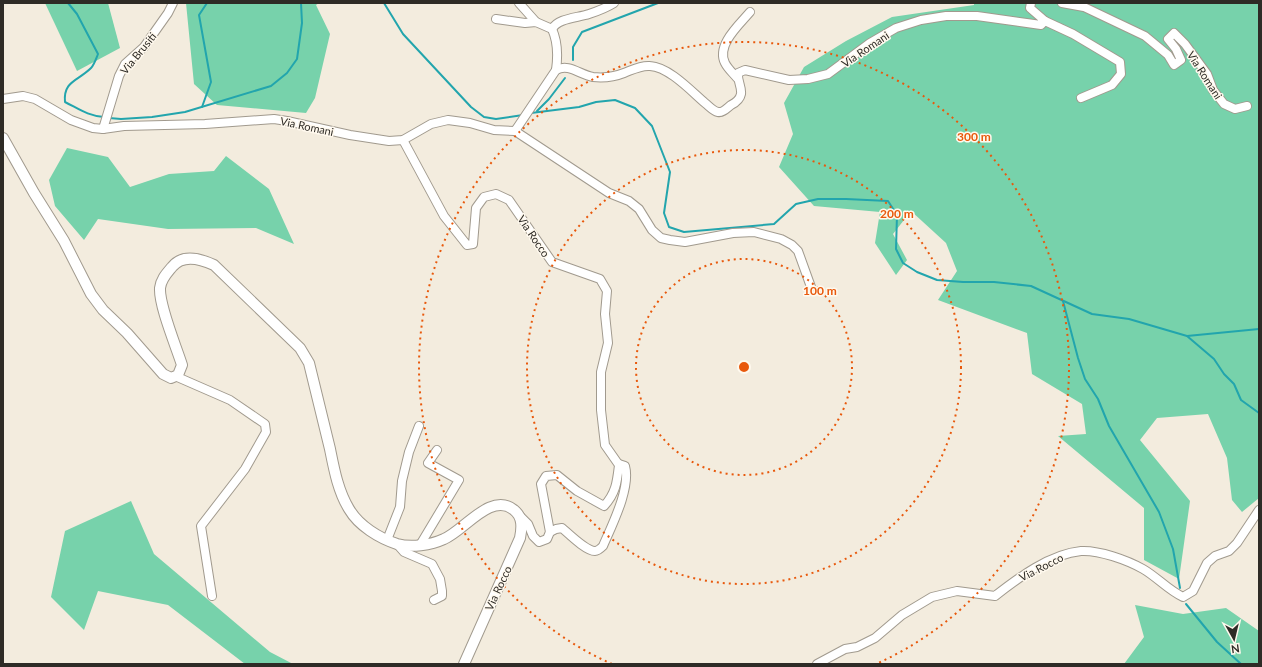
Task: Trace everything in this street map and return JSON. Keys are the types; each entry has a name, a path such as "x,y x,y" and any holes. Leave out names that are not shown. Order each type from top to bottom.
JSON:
{"street":[{"name":"Via Brusiti","path":"104,127 119,76 125,64 144,47 168,13 173,3"},
{"path":"519,3 536,22 552,29 557,50 556,70 515,131 609,193 629,201 639,209 652,230 661,238 685,242 733,233 754,232 781,238 798,251 812,287"},
{"path":"552,29 565,19 590,14 614,3"},
{"path":"1030,3 1030,8 1045,21 1073,34 1120,62 1121,74 1112,85 1081,98"},
{"name":"Via Romani","path":"1062,3 1084,7 1145,36 1168,55 1174,65 1181,60 1176,49 1168,39 1174,32 1185,44 1207,74 1213,90 1224,104 1235,110 1247,106"},
{"path":"556,70 564,67 588,76 605,77 623,73 642,66 655,67 671,74 719,112 728,108 739,98 741,91 737,78 724,63 724,51 729,37 750,12"},
{"name":"Via Romani","path":"737,78 738,73 745,70 789,80 808,79 828,74 870,42 896,28 921,20 946,16 977,16 1041,25 1045,21"},
{"path":"496,19 525,23 536,22"},
{"name":"Via Romani","path":"3,99 23,96 35,99 71,120 93,128 205,124 274,119 350,135 389,141 403,140 431,124 448,120 470,123 494,130 515,131"},
{"path":"3,138 34,193 64,241 91,294 103,310 127,333 163,374 171,378 178,374 182,365 163,307 160,288 163,278 175,263 185,259 194,258 204,260 214,265 300,348 309,363 339,489 349,510 374,534 397,544 406,546 432,543 456,533 479,514 489,508 498,505 508,506 515,510"},
{"name":"Via Rocco","path":"403,140 444,216 467,245 473,244 476,208 484,197 496,194 509,200 552,262 600,279 607,291 605,314 608,343 601,372 601,410 605,445 619,464 625,466 627,474 619,510 603,546 594,551 562,528 550,532 547,539 539,542 533,536 528,524 515,510"},
{"path":"175,376 230,400 265,424 266,432 245,469 201,526 212,596"},
{"path":"387,540 400,508 402,481 409,452 419,426"},
{"path":"420,545 459,480 428,463 437,450"},
{"path":"550,532 541,484 546,476 557,476 604,506 612,497 617,484 619,464"},
{"name":"Via Rocco","path":"464,664 520,538 522,529 520,518 515,510"},
{"name":"Via Rocco","path":"817,664 845,649 857,647 875,638 902,615 932,597 957,592 994,596 1029,571 1064,555 1082,551 1108,555 1128,562 1143,569 1162,581 1173,592 1183,597 1193,591 1207,563 1215,556 1229,551 1237,543 1259,510"},
{"path":"397,544 404,552 432,564 436,571 442,591 442,596 434,600"}],"green space":[{"path":"45,3 108,3 120,48 77,71"},
{"path":"186,3 319,3 316,5 330,34 315,98 306,113 217,105 194,84"},
{"path":"974,3 1259,3 1259,498 1242,512 1232,500 1227,458 1208,414 1157,418 1140,440 1190,501 1179,579 1144,560 1144,508 1058,436 1086,434 1082,404 1032,374 1027,333 938,300 957,271 946,243 911,211 893,234 907,260 896,275 875,243 880,212 814,206 779,167 793,134 784,103 804,67 846,41 892,17 974,5"},
{"path":"67,148 108,157 130,187 169,174 214,171 226,156 269,189 294,244 256,228 168,229 98,219 84,240 55,206 49,180"},
{"path":"131,501 154,554 270,652 293,664 245,664 168,605 98,591 84,630 51,597 65,531"},
{"path":"1135,605 1183,614 1226,608 1259,631 1259,664 1124,664 1144,637"}],"waterway":[{"path":"68,3 77,14 98,54 91,68 69,85 66,90 65,102 88,114 104,117"},
{"path":"202,107 211,82 199,15 207,3"},
{"path":"109,118 121,119 152,117 185,112 271,86 287,73 297,59 302,23 301,3"},
{"path":"384,3 403,34 471,107 484,117 496,119 523,115"},
{"path":"573,60 573,47 582,32 658,3"},
{"path":"537,111 549,99 565,78"},
{"path":"531,113 579,107 596,102 615,100 635,108 652,126 670,172 664,213 669,227 684,232 774,224 796,204 818,199 888,201 897,215 896,249 903,263 917,272 937,280 994,282 1031,286 1092,314 1129,319 1187,336 1259,329"},
{"path":"1063,301 1085,379 1098,399 1109,426 1159,512 1173,549 1180,588"},
{"path":"1187,336 1214,359 1224,374 1234,384 1241,400 1259,413"},
{"path":"1186,604 1217,642 1241,664"}]}
